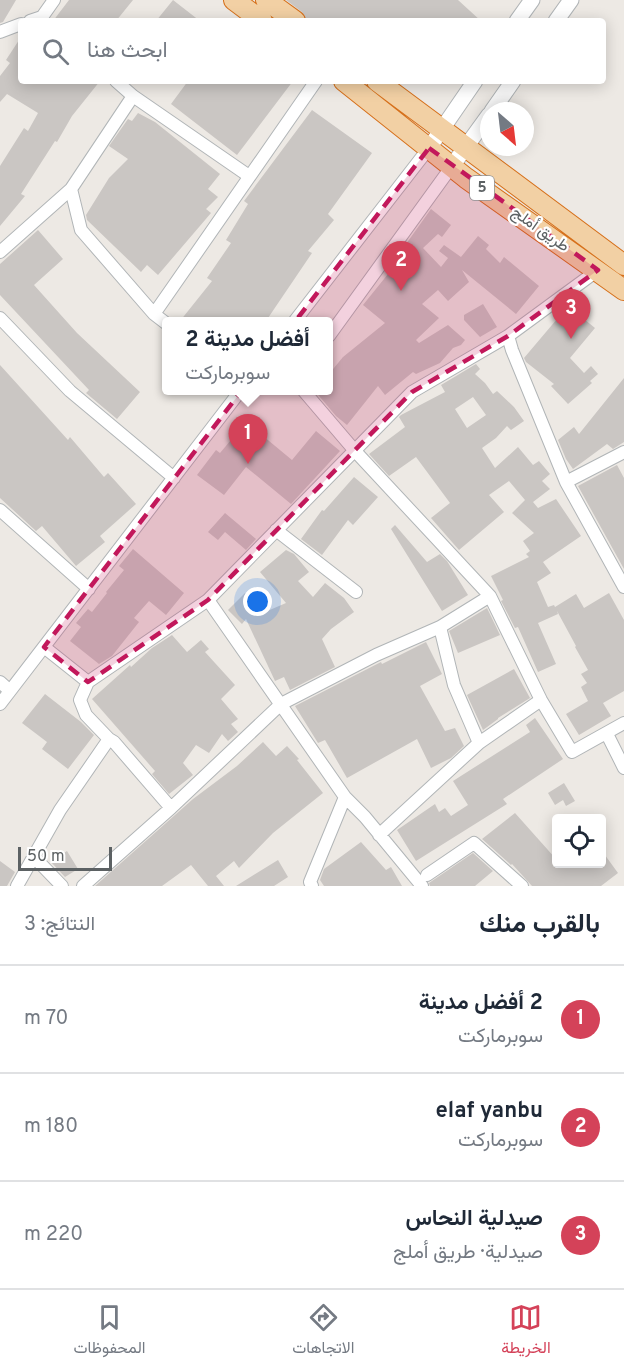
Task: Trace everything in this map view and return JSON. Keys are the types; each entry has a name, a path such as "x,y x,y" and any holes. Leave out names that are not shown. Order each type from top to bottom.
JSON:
{"highway":[{"path":"234,0 258,18"},
{"path":"266,0 291,18"},
{"name":"طريق أملج","path":"348,84 452,166 624,290"},
{"name":"طريق أملج","path":"381,84 624,265"}],"street":[{"path":"41,18 54,0"},
{"path":"519,18 532,0"},
{"path":"558,18 571,0"},
{"path":"0,32 18,25"},
{"path":"119,84 133,96 249,176"},
{"path":"154,314 314,84"},
{"path":"297,317 429,148 473,84"},
{"path":"498,102 511,84"},
{"path":"0,252 71,189 133,96"},
{"path":"333,330 480,127"},
{"path":"71,189 81,230 154,314 162,320"},
{"path":"171,808 86,715 80,700 88,682 208,600 412,392 508,336 598,270"},
{"path":"0,318 70,391 174,478"},
{"path":"508,336 567,482 624,587"},
{"path":"0,704 237,395"},
{"path":"307,395 355,451 490,596 541,700 572,752 624,723"},
{"path":"567,482 624,452"},
{"path":"0,510 89,589"},
{"path":"276,530 356,592"},
{"path":"83,886 171,808 281,704 376,655 440,627 490,596"},
{"path":"208,600 345,797 424,880 474,843 522,886"},
{"path":"440,627 454,685 479,744"},
{"path":"44,647 88,682"},
{"path":"0,682 10,691"},
{"path":"379,835 479,744 541,700"},
{"path":"607,734 624,768"},
{"path":"17,886 60,810 109,738"},
{"path":"309,885 345,797"},
{"path":"33,856 62,886"}],"highlighted area":[{"path":"429,148 598,270 508,336 412,392 208,600 88,682 44,647"}],"building":[{"path":"0,0 16,0 3,22 0,23"},
{"path":"69,0 133,0 118,18 55,18"},
{"path":"173,0 196,18 158,18"},
{"path":"286,0 458,0 478,18 305,18 302,12"},
{"path":"18,42 18,84 98,84 72,116 57,142 55,141 21,194 25,196 0,226 0,166 24,128 28,131 38,113 7,94 0,102 0,76 10,63 6,60"},
{"path":"186,84 291,84 237,155 171,104"},
{"path":"312,110 372,153 328,214 334,220 308,251 312,253 269,317 183,317 212,281 207,278 231,243 226,240 248,204 244,201"},
{"path":"138,113 155,122 220,174 208,189 218,197 206,209 211,213 158,275 147,265 141,272 87,220 86,215 109,178 128,159 109,146 128,119 132,121"},
{"path":"431,209 451,225 442,237 438,234 423,248 441,267 448,258 439,251 444,245 461,257 478,236 489,245 486,249 500,263 504,257 539,286 516,314 462,270 469,282 448,301 438,290 422,304 439,318 416,340 419,343 448,325 465,340 461,345 453,348 440,363 416,374 413,372 385,395 378,386 347,425 318,395 333,395 333,369 343,357 385,323 363,305 409,248 406,244"},
{"path":"38,230 63,259 34,285 77,333 140,392 117,419 86,393 89,390 0,295 0,264"},
{"path":"483,304 497,327 480,337 464,320 464,315"},
{"path":"568,306 595,328 570,358 584,373 591,366 598,374 590,381 592,383 568,404 551,386 554,384 524,358"},
{"path":"476,364 480,369 475,374 493,394 497,391 514,407 524,421 511,430 507,426 482,448 495,468 518,447 533,465 539,461 550,474 542,481 550,489 533,502 538,508 556,499 581,536 543,562 551,573 537,582 548,607 554,605 555,607 576,594 584,608 609,593 624,620 624,691 603,703 611,716 579,735 566,714 588,701 581,687 587,683 581,674 588,670 557,611 558,614 538,623 556,664 538,672 518,627 515,628 501,601 503,600 491,576 529,557 526,554 530,551 523,541 534,533 512,513 525,500 509,481 489,495 504,512 459,550 431,518 450,503 416,457 389,476 369,454 405,427 399,417 401,415 445,392 441,385","holes":["473,397 486,415 467,428 455,409"]},
{"path":"0,365 68,440 70,437 104,477 108,473 136,504 100,536 105,542 76,566 42,526 36,531 0,498"},
{"path":"624,378 624,442 613,449 607,444 573,469 558,440 574,427 579,434"},
{"path":"246,422 292,460 316,431 340,451 291,504 246,467 224,495 197,475 216,450 220,453"},
{"path":"617,465 624,478 624,569 578,486"},
{"path":"354,477 378,497 353,525 348,520 322,555 301,539 322,510 324,511"},
{"path":"225,513 256,539 246,550 225,532 218,540 208,532"},
{"path":"395,525 427,562 440,554 447,561 468,595 442,611 391,529"},
{"path":"133,549 184,593 166,615 149,601 134,618 139,622 112,656 99,664 70,641 81,627 76,623 88,609 92,612 107,593 124,570 119,566"},
{"path":"286,550 294,554 309,572 298,581 313,597 325,583 344,598 354,612 331,629 322,639 335,667 290,690 284,677 275,681 246,619 242,624 228,610 245,593 265,612 286,603 260,572"},
{"path":"487,608 500,635 458,653 449,631"},
{"path":"172,635 187,652 201,640 209,649 205,652 235,685 221,699 238,719 231,724 238,732 228,741 222,734 209,753 196,745 183,763 193,775 169,794 152,774 155,771 92,699 130,665 131,667 152,648"},
{"path":"426,642 442,674 420,686 445,731 455,728 464,746 451,758 431,768 417,739 347,778 325,740 318,743 295,706"},
{"path":"514,669 530,698 483,730 467,695"},
{"path":"45,694 94,735 68,769 42,749 47,742 22,723"},
{"path":"535,718 563,759 503,799 507,804 416,861 397,830 435,804 439,812 445,808 451,816 468,805 453,781 530,732 526,725"},
{"path":"263,742 276,756 287,746 323,793 273,833 239,868 234,861 216,876 224,886 208,886 191,865 162,886 95,886 193,799 237,766"},
{"path":"564,783 575,801 566,806 563,800 555,805 548,793"},
{"path":"515,813 552,855 552,868 606,868 606,856 618,873 601,886 532,886 512,864 482,839"},
{"path":"361,842 386,870 391,867 402,886 324,886 320,880 324,869"},
{"path":"67,851 78,869 65,877 50,861"},
{"path":"473,853 493,871 475,886 430,886 429,883"},
{"path":"278,860 288,877 274,886 236,886"},
{"path":"0,861 15,872 7,886 0,886"}],"place":[{"name":"elaf yanbu","path":"401,291"},
{"name":"صيدلية النحاس","path":"571,339"},
{"name":"2 أفضل مدينة","path":"248,464"}]}
